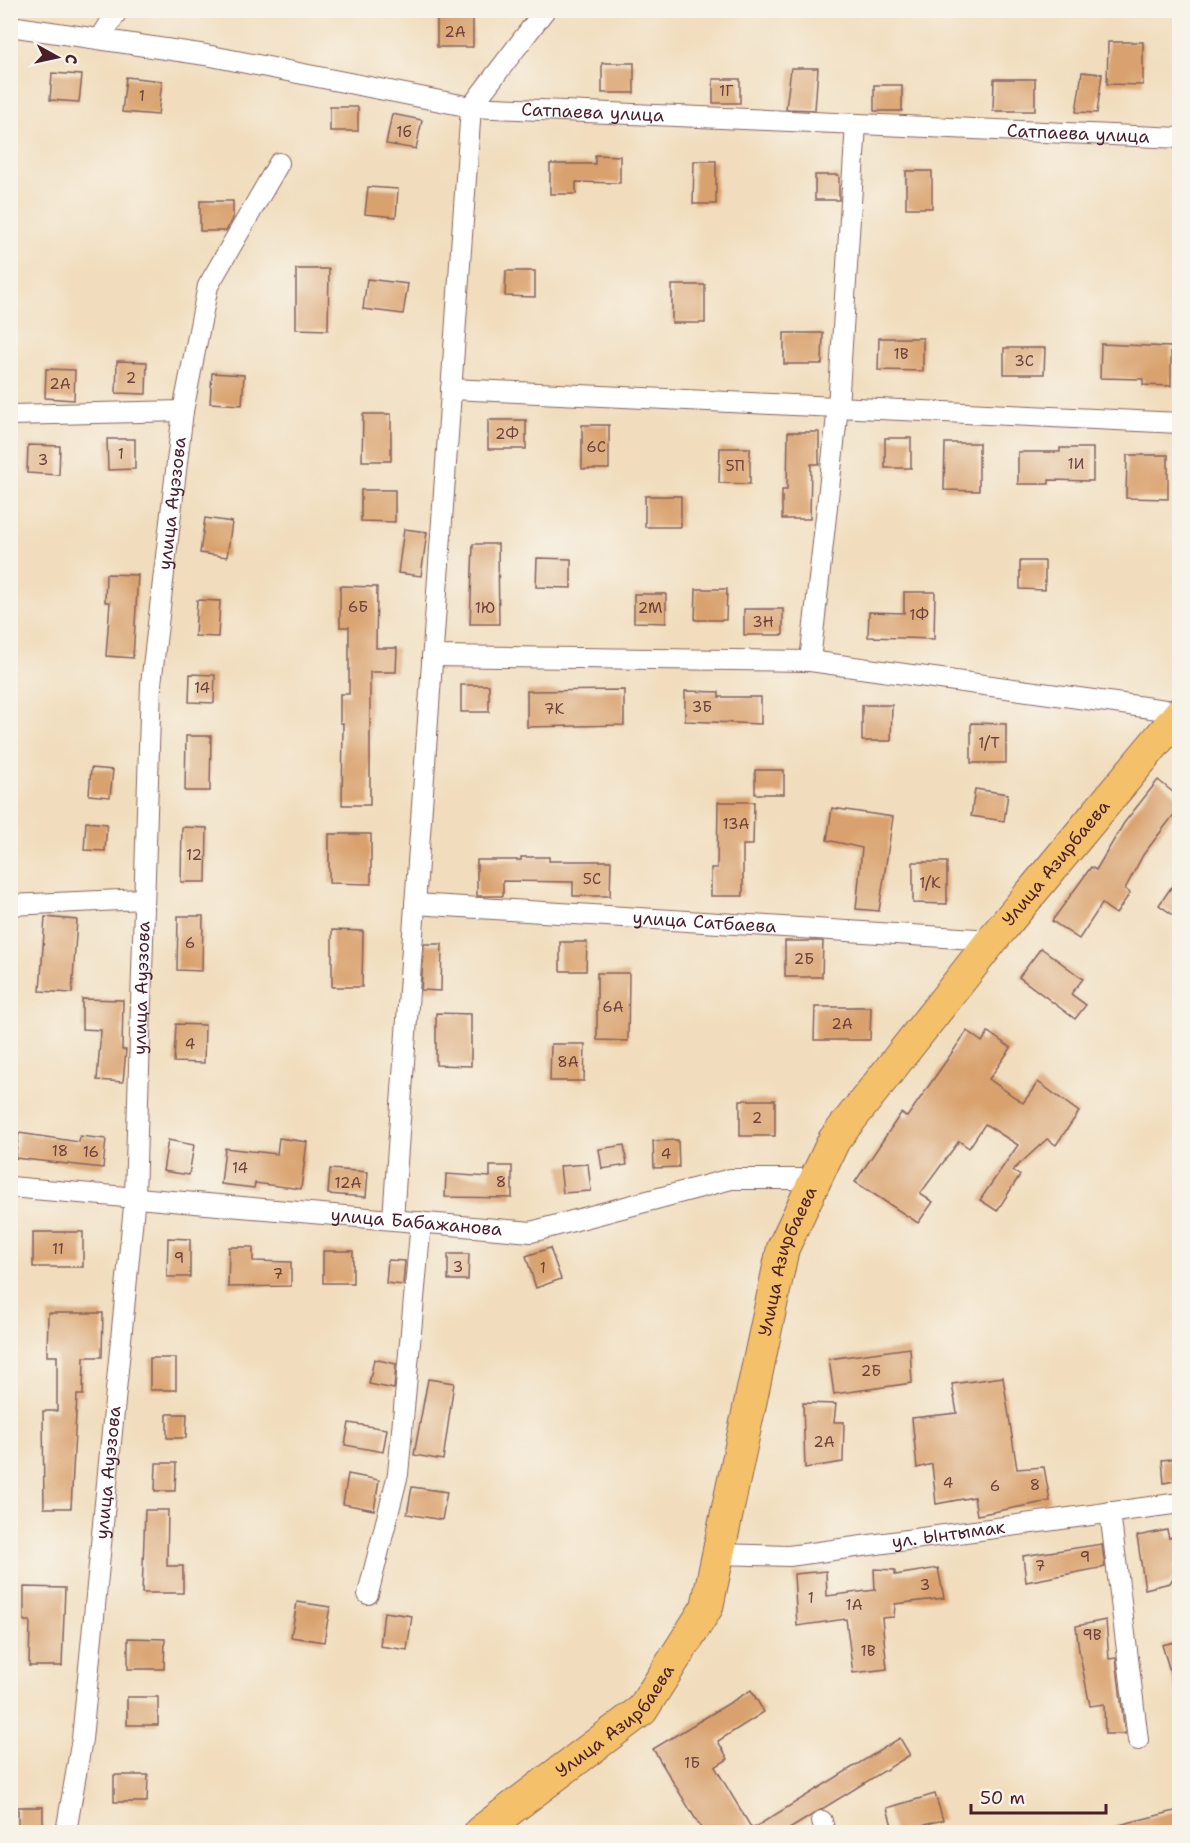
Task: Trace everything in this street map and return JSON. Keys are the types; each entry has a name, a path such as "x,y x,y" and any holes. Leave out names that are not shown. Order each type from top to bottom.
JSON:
{"main road":[{"name":"Улица Азирбаева","path":"480,1833 642,1710 707,1607 783,1248 834,1140 992,940 1179,713"}],"street":[{"path":"100,39 118,10"},
{"path":"393,1219 471,107 545,10"},
{"name":"Сатпаева улица","path":"10,26 206,55 471,107 1179,138"},
{"path":"810,661 838,407 856,124"},
{"name":"улица Ауэзова","path":"66,1833 82,1739 135,1196 152,684 183,411 208,286 279,163"},
{"path":"451,389 1179,423"},
{"path":"10,415 183,411"},
{"path":"432,656 810,661 1179,713"},
{"path":"10,905 144,899"},
{"name":"улица Сатбаева","path":"415,904 992,940"},
{"name":"улица Бабажанова","path":"10,1187 531,1232 731,1179 816,1179"},
{"path":"368,1594 398,1474 421,1222"},
{"name":"ул. Ынтымак","path":"718,1554 789,1556 1179,1503"},
{"path":"1110,1512 1138,1740"}],"building":[{"path":"437,18 473,18 473,47 437,47"},
{"path":"1108,42 1143,42 1143,85 1107,84"},
{"path":"602,63 634,63 634,93 602,93"},
{"path":"791,68 818,68 815,110 786,109"},
{"path":"1082,72 1102,74 1097,113 1076,112"},
{"path":"52,73 82,75 79,102 50,100"},
{"path":"126,77 162,81 158,115 122,112"},
{"path":"713,79 740,79 740,103 713,103"},
{"path":"994,79 1035,79 1035,111 993,111"},
{"path":"874,85 902,85 902,111 874,111"},
{"path":"330,107 358,107 358,131 330,131"},
{"path":"392,114 422,120 416,149 386,144"},
{"path":"595,155 620,156 620,183 576,182 576,194 550,194 550,164 595,164"},
{"path":"694,161 716,161 716,204 693,204"},
{"path":"906,171 932,171 932,208 906,208"},
{"path":"815,175 839,175 839,200 815,200"},
{"path":"368,187 398,189 396,217 365,214"},
{"path":"200,201 233,201 233,218 226,231 200,231"},
{"path":"296,269 329,269 328,330 296,329"},
{"path":"506,271 535,271 535,297 505,296"},
{"path":"367,279 408,284 403,314 363,309"},
{"path":"672,285 705,285 705,323 672,323"},
{"path":"784,333 823,333 822,364 784,364"},
{"path":"879,338 923,338 923,371 878,370"},
{"path":"1101,344 1171,347 1171,386 1143,385 1143,379 1100,378"},
{"path":"1004,348 1045,348 1044,374 1004,374"},
{"path":"117,361 147,362 146,394 116,393"},
{"path":"46,369 75,370 74,400 45,398"},
{"path":"212,373 244,375 242,405 210,403"},
{"path":"363,414 391,414 391,461 362,461"},
{"path":"488,420 526,420 526,449 488,449"},
{"path":"582,425 609,425 609,469 582,469"},
{"path":"788,432 819,432 819,464 811,464 810,519 782,519 782,490 787,490"},
{"path":"885,438 911,438 911,468 885,468"},
{"path":"107,439 135,439 135,469 108,470"},
{"path":"945,443 979,443 979,491 944,490"},
{"path":"28,445 60,446 59,475 27,473"},
{"path":"720,448 750,448 750,484 719,483"},
{"path":"1060,448 1093,448 1093,481 1049,480 1049,484 1018,484 1018,452 1060,452"},
{"path":"1127,455 1168,455 1168,499 1126,498"},
{"path":"361,490 395,490 395,522 361,521"},
{"path":"645,496 681,496 681,527 645,527"},
{"path":"205,518 232,522 227,557 200,553"},
{"path":"404,529 427,532 421,576 398,573"},
{"path":"473,544 498,544 499,624 470,624"},
{"path":"537,558 571,559 571,588 536,587"},
{"path":"1020,561 1045,561 1045,590 1020,589"},
{"path":"106,574 138,575 133,658 106,656 110,602 105,602"},
{"path":"340,586 377,587 376,648 397,648 396,672 370,672 370,805 342,805 343,723 340,723 340,694 349,694 349,627 340,627"},
{"path":"696,589 727,589 726,620 695,620"},
{"path":"904,592 935,592 934,639 868,637 869,612 904,613"},
{"path":"634,594 666,594 666,623 634,622"},
{"path":"197,600 220,601 218,637 195,636"},
{"path":"744,609 783,609 783,635 744,635"},
{"path":"190,674 215,675 214,703 189,702"},
{"path":"461,685 489,685 489,712 461,712"},
{"path":"624,690 624,725 527,727 527,691"},
{"path":"685,691 719,692 719,697 761,697 761,724 685,721"},
{"path":"862,705 892,705 891,741 862,741"},
{"path":"971,723 1006,724 1006,763 971,763"},
{"path":"186,736 211,736 210,791 185,791"},
{"path":"91,768 113,770 110,797 89,795"},
{"path":"755,770 784,770 784,794 755,794"},
{"path":"1158,780 1179,797 1179,808 1143,855 1125,889 1130,893 1116,914 1102,904 1079,939 1052,921 1091,867 1096,870 1124,823"},
{"path":"975,789 1008,794 1004,821 971,816"},
{"path":"718,802 754,802 753,845 743,845 743,896 711,896 711,868 717,868"},
{"path":"832,808 893,817 879,911 856,909 862,848 827,840"},
{"path":"86,822 107,824 105,851 84,850"},
{"path":"182,827 207,828 206,882 181,882"},
{"path":"329,834 371,834 371,884 329,883"},
{"path":"521,857 549,857 549,861 611,861 610,896 573,896 573,882 503,881 503,896 477,896 477,860 521,860"},
{"path":"913,862 947,862 947,904 913,903"},
{"path":"1179,876 1179,919 1159,905"},
{"path":"178,916 203,916 202,971 177,970"},
{"path":"45,917 77,920 72,993 40,991"},
{"path":"332,930 363,931 362,987 332,987"},
{"path":"785,941 823,941 822,977 785,977"},
{"path":"560,942 587,942 586,971 560,971"},
{"path":"424,944 442,944 441,991 421,990"},
{"path":"1041,948 1083,979 1071,994 1086,1005 1075,1019 1019,977"},
{"path":"597,973 629,973 628,1041 597,1040"},
{"path":"82,999 123,1000 122,1050 126,1050 123,1082 97,1080 101,1030 82,1029"},
{"path":"815,1007 871,1007 870,1040 814,1040"},
{"path":"436,1013 471,1014 471,1066 436,1065"},
{"path":"176,1024 205,1025 204,1063 174,1062"},
{"path":"967,1031 982,1042 988,1032 1011,1048 989,1079 1023,1103 1038,1082 1079,1112 1056,1145 1047,1139 1012,1171 1020,1175 997,1211 980,1200 1018,1145 985,1124 969,1148 959,1141 920,1194 933,1202 918,1223 855,1182 901,1113 907,1117"},
{"path":"551,1044 585,1044 584,1081 550,1081"},
{"path":"740,1100 775,1100 775,1136 740,1136"},
{"path":"19,1133 79,1142 80,1136 106,1139 103,1168 15,1158"},
{"path":"279,1138 307,1142 301,1189 255,1183 254,1188 221,1184 225,1148 277,1154"},
{"path":"168,1140 194,1145 189,1175 163,1171"},
{"path":"678,1140 679,1167 654,1168 653,1141"},
{"path":"624,1145 627,1165 602,1169 599,1149"},
{"path":"588,1164 591,1191 563,1193 560,1166"},
{"path":"490,1166 512,1166 512,1198 445,1197 446,1174 490,1177"},
{"path":"330,1169 368,1172 366,1197 328,1194"},
{"path":"33,1232 83,1232 83,1267 33,1267"},
{"path":"168,1238 190,1239 190,1277 167,1277"},
{"path":"229,1247 253,1247 253,1261 291,1262 291,1286 228,1287"},
{"path":"550,1248 561,1279 536,1288 526,1256"},
{"path":"323,1251 353,1251 353,1283 323,1283"},
{"path":"448,1254 469,1254 468,1280 448,1280"},
{"path":"388,1260 405,1261 403,1285 386,1283"},
{"path":"48,1313 103,1313 102,1357 84,1357 83,1395 77,1395 71,1508 44,1508 43,1411 57,1411 57,1356 47,1356"},
{"path":"910,1348 912,1383 834,1394 829,1359"},
{"path":"150,1358 176,1358 176,1390 150,1390"},
{"path":"374,1359 396,1364 394,1389 369,1384"},
{"path":"1003,1377 1017,1469 1044,1467 1050,1501 977,1515 974,1497 936,1504 932,1464 917,1468 912,1418 957,1413 952,1384"},
{"path":"428,1379 454,1383 443,1460 414,1455"},
{"path":"803,1403 836,1404 834,1422 844,1422 843,1462 805,1468"},
{"path":"167,1414 187,1414 186,1438 167,1438"},
{"path":"349,1423 387,1429 383,1452 345,1445"},
{"path":"1179,1458 1179,1480 1164,1483 1162,1460"},
{"path":"156,1463 176,1463 175,1491 155,1491"},
{"path":"348,1474 379,1480 374,1510 343,1504"},
{"path":"412,1487 447,1492 442,1520 407,1514"},
{"path":"145,1510 168,1510 167,1566 183,1566 183,1593 142,1593"},
{"path":"1167,1530 1169,1538 1179,1536 1179,1564 1174,1566 1175,1575 1170,1583 1145,1589 1137,1536"},
{"path":"1102,1544 1105,1567 1026,1582 1023,1556"},
{"path":"938,1568 944,1598 895,1604 894,1617 882,1618 887,1669 853,1673 846,1619 797,1626 794,1574 826,1571 827,1596 875,1590 874,1569 895,1570 895,1575"},
{"path":"24,1587 65,1588 62,1666 29,1666 30,1621 24,1621"},
{"path":"297,1602 330,1607 324,1642 291,1637"},
{"path":"384,1612 412,1616 407,1650 380,1646"},
{"path":"1106,1620 1109,1659 1116,1658 1125,1734 1105,1734 1104,1704 1090,1706 1079,1651 1076,1626"},
{"path":"128,1638 165,1639 164,1669 128,1669"},
{"path":"1179,1641 1179,1690 1176,1691 1162,1645"},
{"path":"751,1690 764,1712 718,1741 728,1759 715,1767 752,1829 900,1738 910,1755 783,1833 704,1833 653,1749"},
{"path":"127,1697 158,1697 158,1725 127,1725"},
{"path":"114,1775 148,1775 147,1802 114,1802"},
{"path":"935,1794 943,1820 894,1833 887,1808"},
{"path":"18,1807 43,1807 43,1833 18,1833"},
{"path":"1179,1810 1179,1827 1156,1833 1112,1833 1111,1827"}]}
